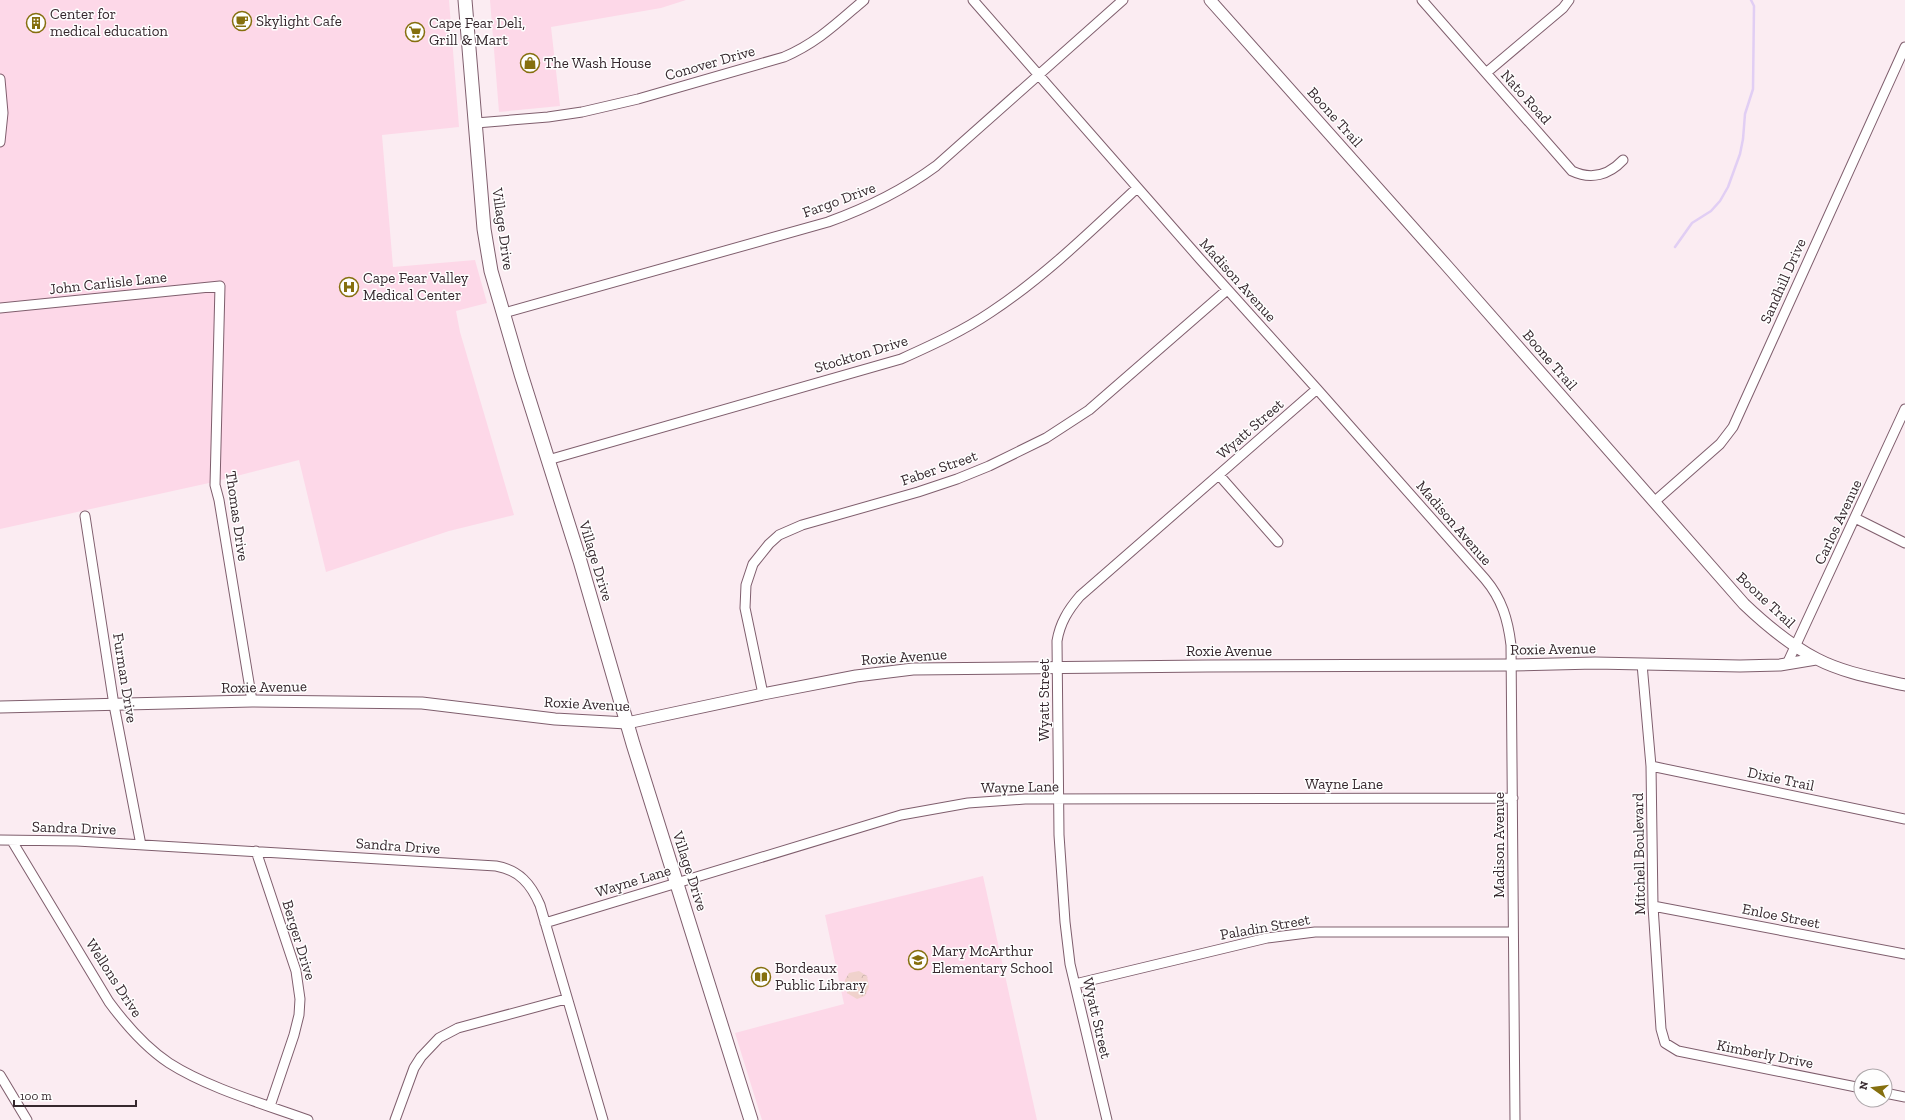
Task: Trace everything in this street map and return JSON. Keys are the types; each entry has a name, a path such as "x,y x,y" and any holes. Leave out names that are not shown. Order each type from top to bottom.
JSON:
{"main road":[{"name":"Village Drive","path":"465,0 487,253 548,460 580,561 627,723 752,1120"}],"street":[{"name":"Conover Drive","path":"476,123 548,117 597,109 784,57 801,50 826,34 864,0"},
{"path":"973,0 1038,75"},
{"name":"Fargo Drive","path":"504,313 828,222 858,211 902,189 936,166 1122,0"},
{"name":"Boone Trail","path":"1210,0 1447,266 1744,604 1763,622 1816,659 1851,672 1905,685"},
{"name":"Nato Road","path":"1422,0 1572,171 1579,174 1595,176 1612,169 1623,160"},
{"path":"1486,74 1563,8 1569,0"},
{"name":"Sandhill Drive","path":"1654,502 1720,444 1733,427 1905,47"},
{"name":"Madison Avenue","path":"1038,75 1227,290 1318,389 1495,592 1504,609 1509,627 1512,665 1512,932 1515,1120"},
{"path":"0,79 3,113 0,142"},
{"name":"Stockton Drive","path":"548,460 901,359 930,346 984,317 1019,292 1137,188"},
{"name":"John Carlisle Lane","path":"0,308 220,286"},
{"name":"Thomas Drive","path":"220,286 215,485 219,500 252,702"},
{"name":"Faber Street","path":"764,694 746,608 746,585 754,564 769,544 779,535 796,527 918,492 957,479 989,466 1046,438 1089,410 1227,290"},
{"name":"Wyatt Street","path":"1107,1120 1070,964 1065,922 1061,876 1059,800 1058,641 1061,625 1068,610 1080,596 1318,389"},
{"name":"Carlos Avenue","path":"1787,664 1905,409"},
{"path":"1218,475 1278,542"},
{"name":"Furman Drive","path":"85,516 114,705 141,844"},
{"path":"1855,518 1905,543"},
{"name":"Roxie Avenue","path":"0,707 252,702 422,703 555,719 627,723 764,694 889,671 913,669 1512,665 1595,663 1740,666 1787,664 1816,659"},
{"name":"Mitchell Boulevard","path":"1642,664 1651,766 1652,906 1661,1029 1665,1043"},
{"name":"Dixie Trail","path":"1651,766 1905,819"},
{"name":"Wayne Lane","path":"545,923 901,815 933,808 999,800 1513,798"},
{"path":"0,840 12,841"},
{"name":"Sandra Drive","path":"12,841 77,841 141,844 505,867 519,875 531,887 540,905 566,999 603,1120"},
{"name":"Wellons Drive","path":"12,841 109,1002 134,1032 157,1054 183,1071 200,1079 308,1120"},
{"name":"Berger Drive","path":"256,851 296,971 300,999 299,1015 294,1035 270,1106"},
{"name":"Enloe Street","path":"1652,906 1905,954"},
{"name":"Paladin Street","path":"1075,984 1289,934 1343,931 1512,932"},
{"path":"395,1120 414,1068 429,1047 439,1038 458,1028 566,999"},
{"name":"Kimberly Drive","path":"1665,1043 1678,1051 1853,1086"},
{"path":"0,1075 27,1120"},
{"path":"1893,1094 1905,1097"}],"shaded area":[{"name":"Cape Fear Valley Medical Center","path":"0,0 449,0 459,127 382,135 393,267 475,260 487,303 456,311 460,332 514,515 449,531 326,572 299,460 209,483 0,529"},
{"path":"490,0 686,0 661,8 551,27 560,106 499,112"},
{"name":"Mary McArthur Elementary School","path":"983,876 1037,1120 762,1120 735,1033 844,1004 825,915"}],"green space":[{"path":"859,971 867,976 869,987 865,996 857,999 847,993 845,980 849,973"}],"waterway":[{"path":"1675,247 1692,223 1711,211 1720,201 1728,187 1740,154 1745,114 1753,89 1754,6 1751,0"}],"place":[{"name":"Skylight Cafe","path":"242,21"},
{"name":"Center for medical education","path":"36,23"},
{"name":"Cape Fear Deli, Grill & Mart","path":"415,32"},
{"name":"The Wash House","path":"530,63"},
{"name":"Cape Fear Valley Medical Center","path":"349,287"},
{"name":"Mary McArthur Elementary School","path":"918,960"},
{"name":"Bordeaux Public Library","path":"761,977"}]}
